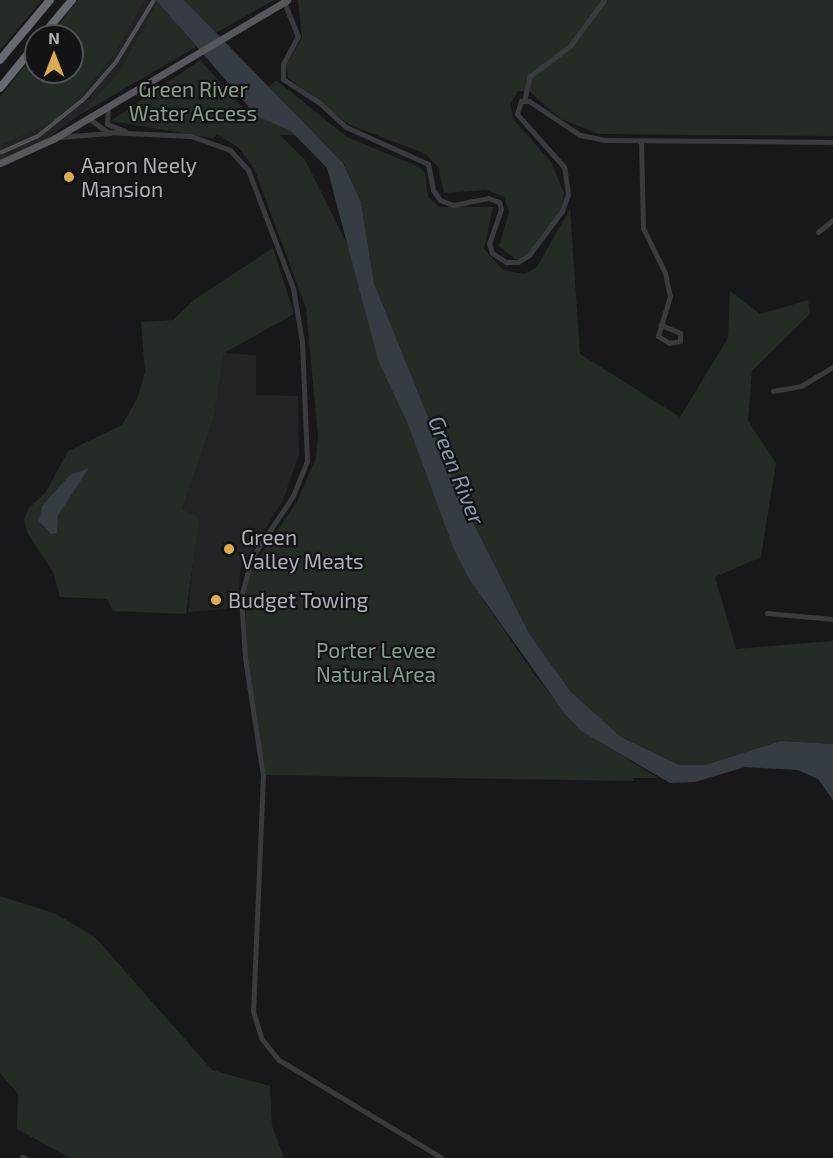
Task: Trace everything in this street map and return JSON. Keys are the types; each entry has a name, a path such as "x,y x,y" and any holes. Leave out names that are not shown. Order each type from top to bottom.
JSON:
{"highway":[{"path":"0,60 50,0"},
{"path":"52,24 72,0"},
{"path":"0,88 24,59"}],"main road":[{"path":"0,163 55,138 236,28 286,1"}],"street":[{"path":"524,101 530,76 570,46 604,0"},
{"path":"286,1 298,36 283,64 283,79 314,99 346,127 428,164 433,190 440,200 453,205 496,199 501,209 490,234 490,247 497,258 511,263 523,261 538,246 562,211 568,194 567,176 559,160 517,114 518,103 524,101 580,135 641,141 833,142"},
{"path":"108,106 106,124 141,133"},
{"path":"88,118 114,133"},
{"path":"55,138 141,133 202,138 221,145 243,162 292,288 301,326 309,431 307,461 293,496 252,557 241,597 245,658 263,775 251,982 255,1024 265,1044 282,1062 442,1158"},
{"path":"641,141 643,228 669,284 668,306 661,325"},
{"path":"818,232 833,220"},
{"path":"773,391 801,386 833,367"},
{"path":"767,613 833,619"}],"shaded area":[{"path":"145,0 158,1 117,75 78,116 39,145 0,162 0,146 56,120 87,89 114,55"},
{"path":"156,0 184,0 343,163 361,202 374,283 461,499 530,635 571,692 621,737 679,765 705,765 781,741 833,744 833,800 818,779 798,770 745,767 695,782 670,783 581,731 565,714 469,579 454,550 407,422 379,363 327,168 291,131 259,117"},
{"path":"224,353 256,355 256,395 298,396 299,455 283,500 240,570 239,608 188,612 193,560 182,509 214,417"},
{"path":"89,468 58,515 57,533 51,534 39,521 42,506 70,475"}],"green space":[{"path":"0,0 42,0 0,50"},
{"path":"78,0 145,0 114,55 87,89 56,120 0,146 0,97 24,67 24,84 84,84 84,24 59,24"},
{"path":"184,0 274,0 214,34"},
{"path":"298,0 833,0 833,136 599,134 561,119 530,92 518,91 510,104 513,119 551,162 564,193 561,210 532,250 521,260 515,259 499,246 509,212 504,197 486,190 444,193 438,167 426,154 350,125 288,78 286,66 302,38"},
{"path":"158,1 196,47 78,116 117,75"},
{"path":"200,60 245,110 276,80 347,137 419,167 425,173 428,197 439,207 493,207 484,249 503,270 525,274 537,267 570,209 580,354 680,417 728,338 730,291 760,314 808,300 810,314 752,371 748,421 776,463 761,557 715,577 736,649 833,641 833,744 781,741 705,765 679,765 621,737 571,692 530,635 461,499 374,283 361,202 344,164 317,136 280,135 305,160 350,250 379,363 407,422 454,550 469,579 534,674 579,729 658,778 633,778 634,781 266,775 247,655 245,596 248,573 297,502 316,458 318,437 306,308 254,168 238,147 217,134 213,138 111,121"},
{"path":"273,248 294,314 224,353 214,417 182,509 199,518 186,614 113,611 107,599 60,597 53,572 27,532 24,519 29,508 46,492 68,451 122,425 137,399 145,372 141,322 173,320 194,300"},
{"path":"0,896 56,914 95,937 212,1070 270,1086 272,1126 284,1158 70,1158 17,1129 18,1094 0,1073"}],"railway":[{"path":"0,153 38,136 84,99 116,62 154,0"}],"place":[{"name":"Aaron Neely Mansion","path":"69,177"},
{"name":"Green Valley Meats","path":"229,549"},
{"name":"Budget Towing","path":"216,600"}],"park label":[{"name":"Green River Water Access","path":"193,101"},
{"name":"Porter Levee Natural Area","path":"376,662"}],"water label":[{"name":"Green River","path":"457,470"}]}
